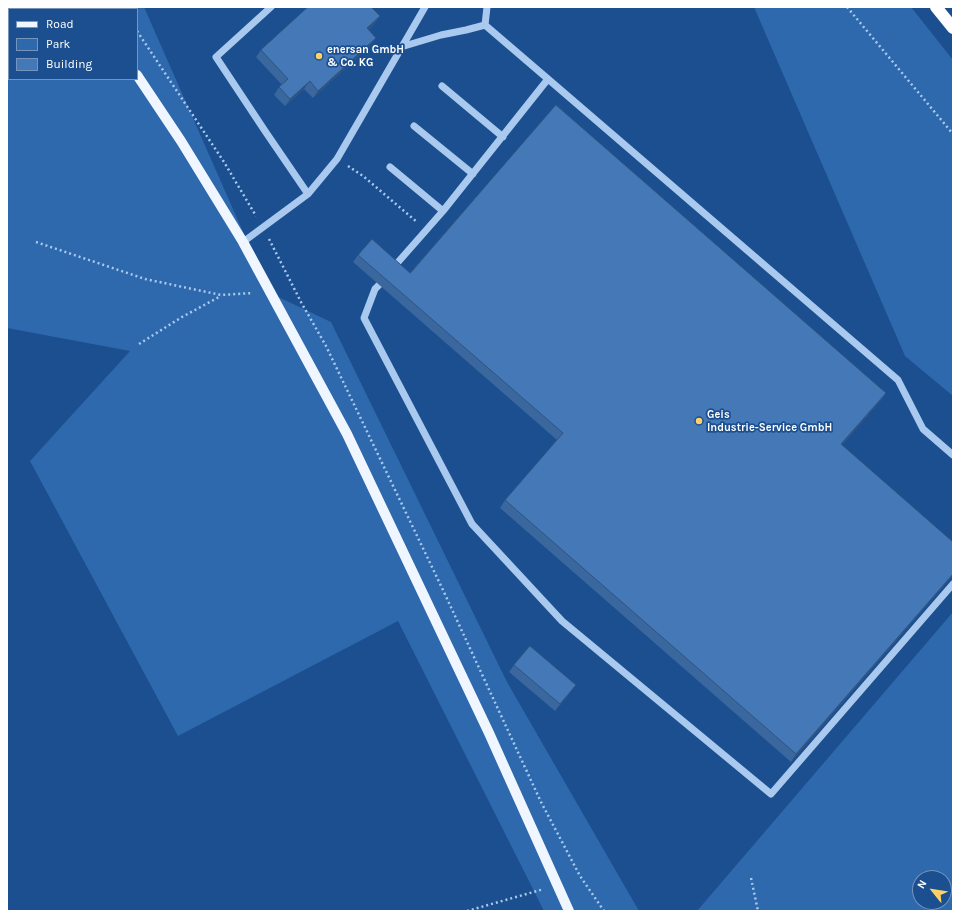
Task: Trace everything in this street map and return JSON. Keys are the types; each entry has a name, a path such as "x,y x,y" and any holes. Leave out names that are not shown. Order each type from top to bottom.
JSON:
{"highway":[{"path":"936,7 953,28"}],"main road":[{"path":"138,76 181,140 243,242 347,434 415,575 570,911"}],"street":[{"path":"271,7 216,57 308,194"},
{"path":"243,242 308,194 337,159 425,7"},
{"path":"485,25 487,7"},
{"path":"401,47 442,35 485,25"},
{"path":"485,25 898,380 923,429 953,455"},
{"path":"392,269 443,211 548,79"},
{"path":"442,86 503,136"},
{"path":"414,126 472,174"},
{"path":"390,167 443,211"},
{"path":"378,285 364,318 472,524 562,621 771,794 953,584"}],"path":[{"path":"847,7 953,134"},
{"path":"337,159 363,176 426,230"},
{"path":"36,242 145,279 221,295 270,292"},
{"path":"139,344 221,295"},
{"path":"751,878 758,911"},
{"path":"467,911 558,886"}],"green space":[{"path":"7,7 144,7 270,293 331,322 507,682 639,911 544,911 398,621 178,736 30,461 130,351 7,328"},
{"path":"754,7 911,7 953,60 953,396 905,356"},
{"path":"953,612 953,911 697,911"}],"building":[{"path":"308,7 371,7 380,16 367,28 376,38 318,91 310,81 290,99 279,87 288,79 261,50"},
{"name":"Geis Industrie-Service GmbH","path":"556,105 886,393 841,444 953,542 953,574 796,754 505,500 563,433 358,255 372,239 410,273"},
{"path":"530,646 576,685 560,704 514,665"}],"place":[{"name":"enersan GmbH & Co. KG","path":"319,56"},
{"name":"Geis Industrie-Service GmbH","path":"699,421"}]}
